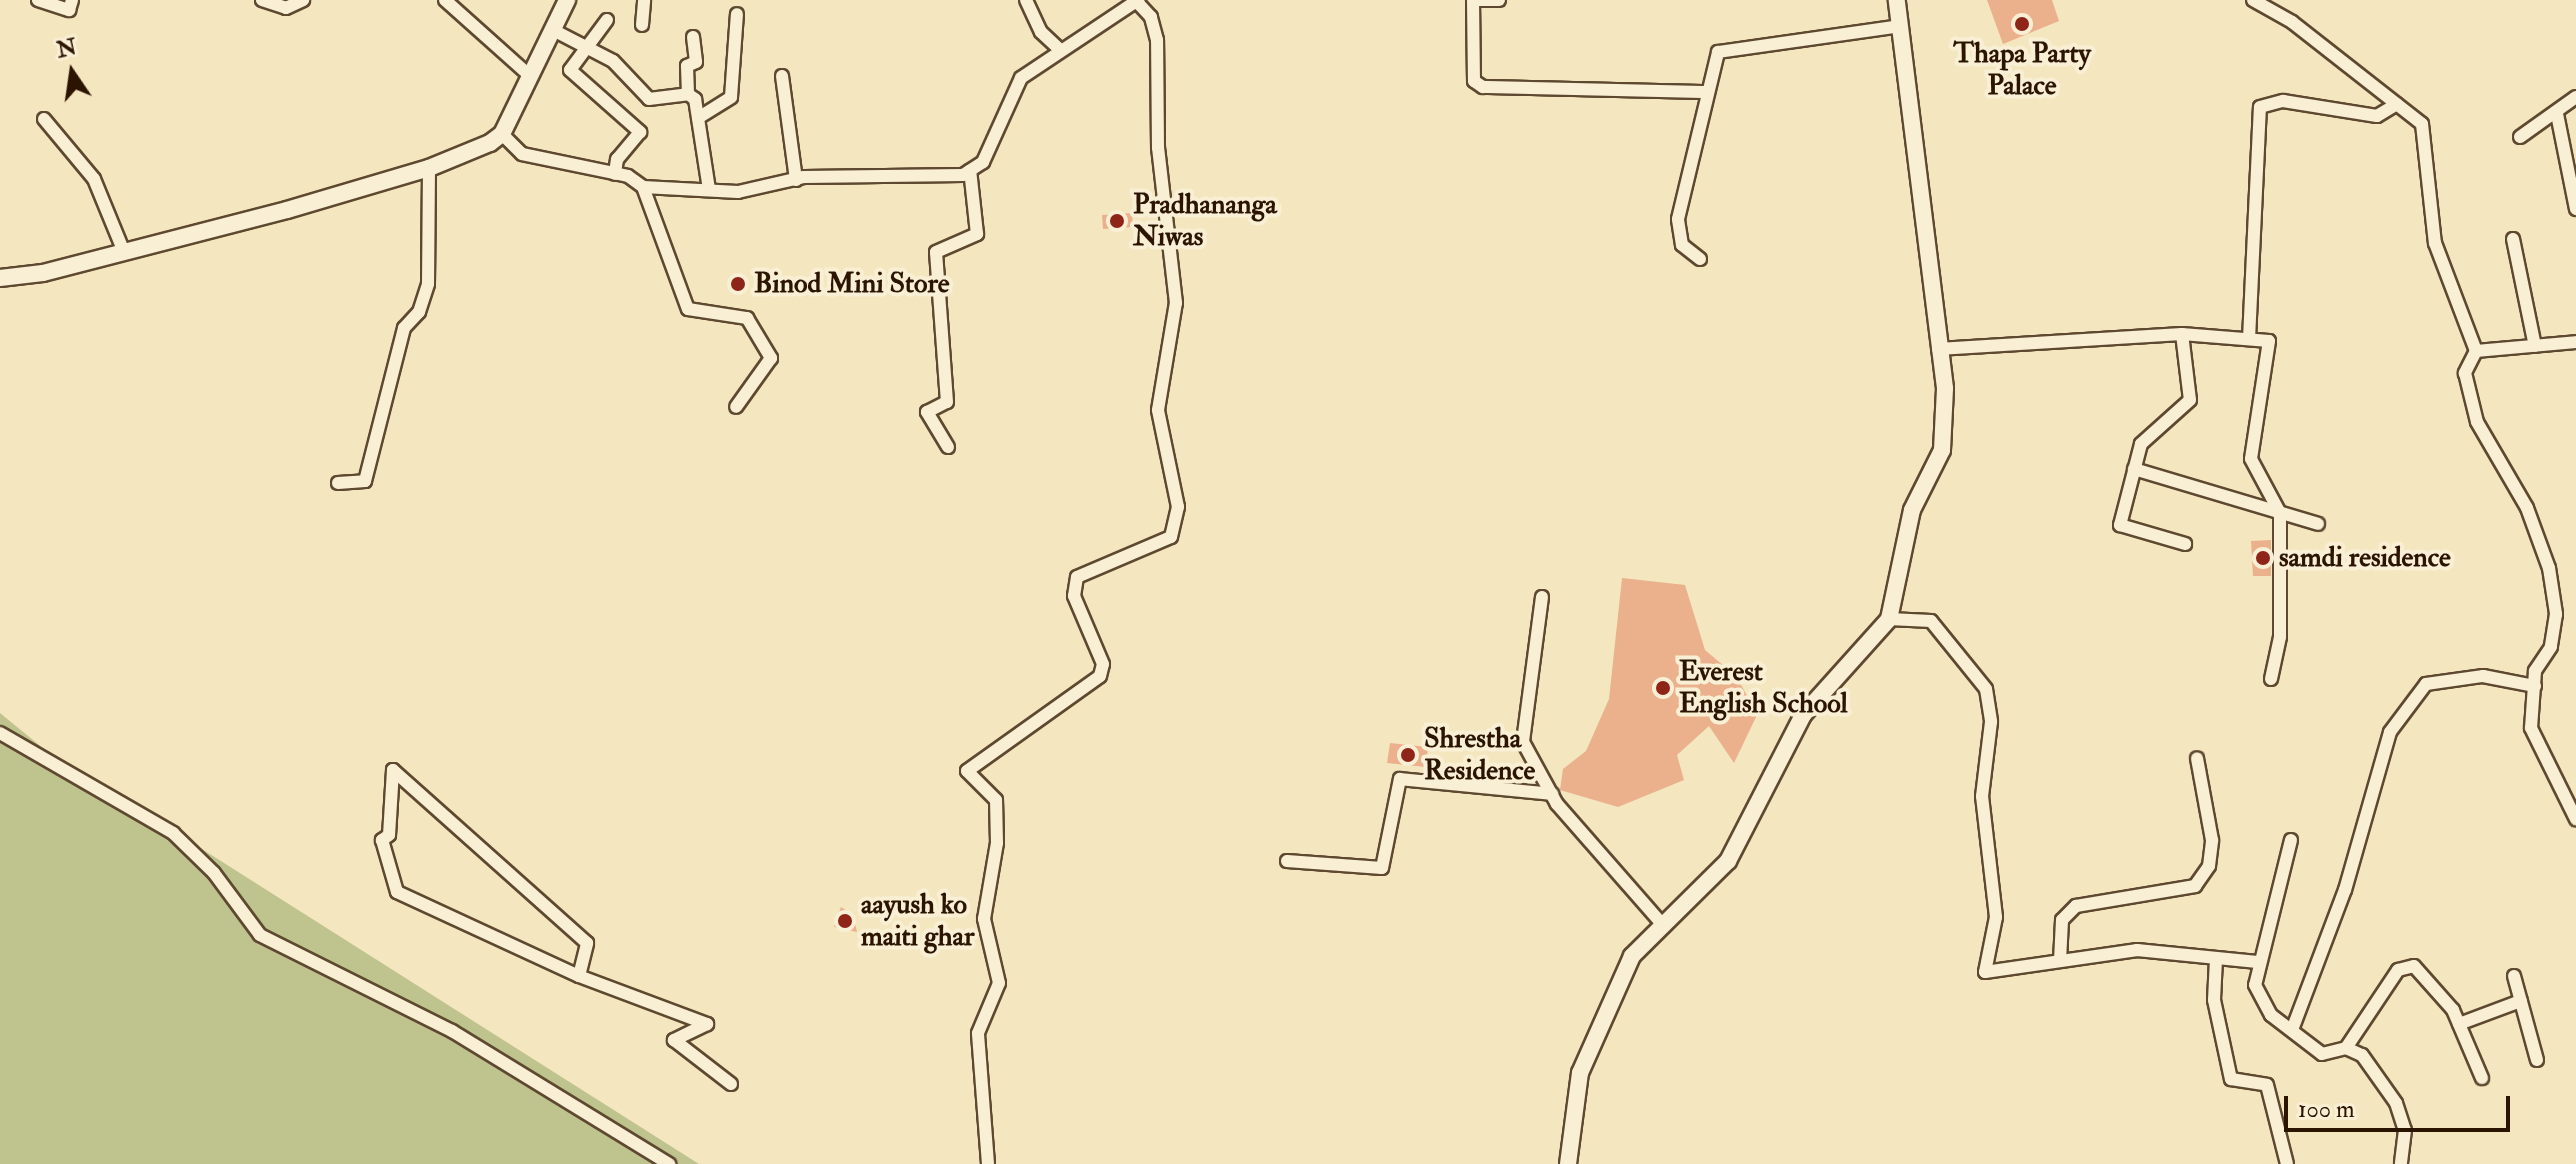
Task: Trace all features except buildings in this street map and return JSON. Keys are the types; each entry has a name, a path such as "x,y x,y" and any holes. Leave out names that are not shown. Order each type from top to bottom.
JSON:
{"main road":[{"path":"0,278 124,252 429,168 502,134 555,31 567,0"},
{"path":"1568,1164 1580,1073 1632,956 1728,861 1803,715 1889,619 1912,510 1942,450 1945,388 1897,0"}],"street":[{"path":"38,0 69,10 72,0"},
{"path":"262,0 286,8 303,0"},
{"path":"445,0 531,77"},
{"path":"642,25 644,0"},
{"path":"1026,0 1041,32 1059,49"},
{"path":"1499,0 1474,0 1474,81 1483,87 1707,92"},
{"path":"2253,0 2292,22 2422,124 2435,243 2476,351 2465,373 2477,422 2527,508 2549,568 2556,614 2535,686 2531,728 2576,819"},
{"path":"502,134 522,154 615,174 643,187 738,192 796,180 970,170 983,162 1021,78 1059,49 1104,27 1137,1 1151,17 1157,40 1158,148 1176,303 1158,410 1178,507 1171,537 1077,577 1074,596 1103,664 1100,676 967,771 996,800 984,919 999,983 978,1033 988,1164"},
{"path":"698,118 731,97 737,14"},
{"path":"607,20 570,70 640,132 617,159 615,174"},
{"path":"1700,259 1682,245 1678,219 1718,52 1900,26"},
{"path":"555,31 613,61 649,99 688,94"},
{"path":"693,37 696,62 687,66 688,94 698,118 709,189"},
{"path":"782,76 796,180"},
{"path":"2520,137 2557,114 2576,97"},
{"path":"2249,339 2260,107 2283,101 2377,116 2397,104"},
{"path":"2557,114 2576,209"},
{"path":"44,119 94,179 124,252"},
{"path":"338,483 365,481 404,328 419,312 428,284 429,168"},
{"path":"948,447 927,412 947,402 936,252 977,234 970,170"},
{"path":"643,187 688,309 747,318 771,358 736,407"},
{"path":"2513,239 2535,346"},
{"path":"1938,349 2182,334 2269,341 2251,459 2280,513 2280,637 2271,679"},
{"path":"2182,334 2190,400 2141,444 2120,525 2185,544"},
{"path":"2476,351 2576,342"},
{"path":"2134,469 2318,524"},
{"path":"1542,597 1523,742 1552,794 1662,924"},
{"path":"1889,619 1931,621 1986,689 1991,722 1983,812 1996,917 1985,972 2137,950 2257,962"},
{"path":"2292,1030 2345,890 2390,732 2426,684 2483,676 2535,686"},
{"path":"0,733 173,833 214,873 260,935 452,1031 669,1164"},
{"path":"2060,961 2062,920 2076,906 2195,886 2209,866 2212,840 2197,758"},
{"path":"579,976 587,943 393,770 389,835 382,840 397,892 579,976 707,1024 674,1040 731,1084"},
{"path":"1287,861 1382,868 1400,779 1552,794"},
{"path":"2291,840 2257,962 2255,985 2263,1005 2322,1054 2346,1048 2362,1055 2396,1103 2405,1130 2401,1164"},
{"path":"2216,959 2214,1000 2231,1079 2267,1085 2287,1164"},
{"path":"2346,1048 2404,965 2426,975 2459,1024 2482,1078"},
{"path":"2514,976 2537,1060"},
{"path":"2459,1024 2521,1001"}],"green space":[{"path":"0,713 44,749 699,1164 0,1164"}],"place":[{"name":"Thapa Party Palace","path":"2022,24"},
{"name":"Pradhananga Niwas","path":"1117,221"},
{"name":"Binod Mini Store","path":"738,284"},
{"name":"samdi residence","path":"2263,558"},
{"name":"Everest English School","path":"1663,688"},
{"name":"Shrestha Residence","path":"1408,755"},
{"name":"aayush ko maiti ghar","path":"845,921"}]}
